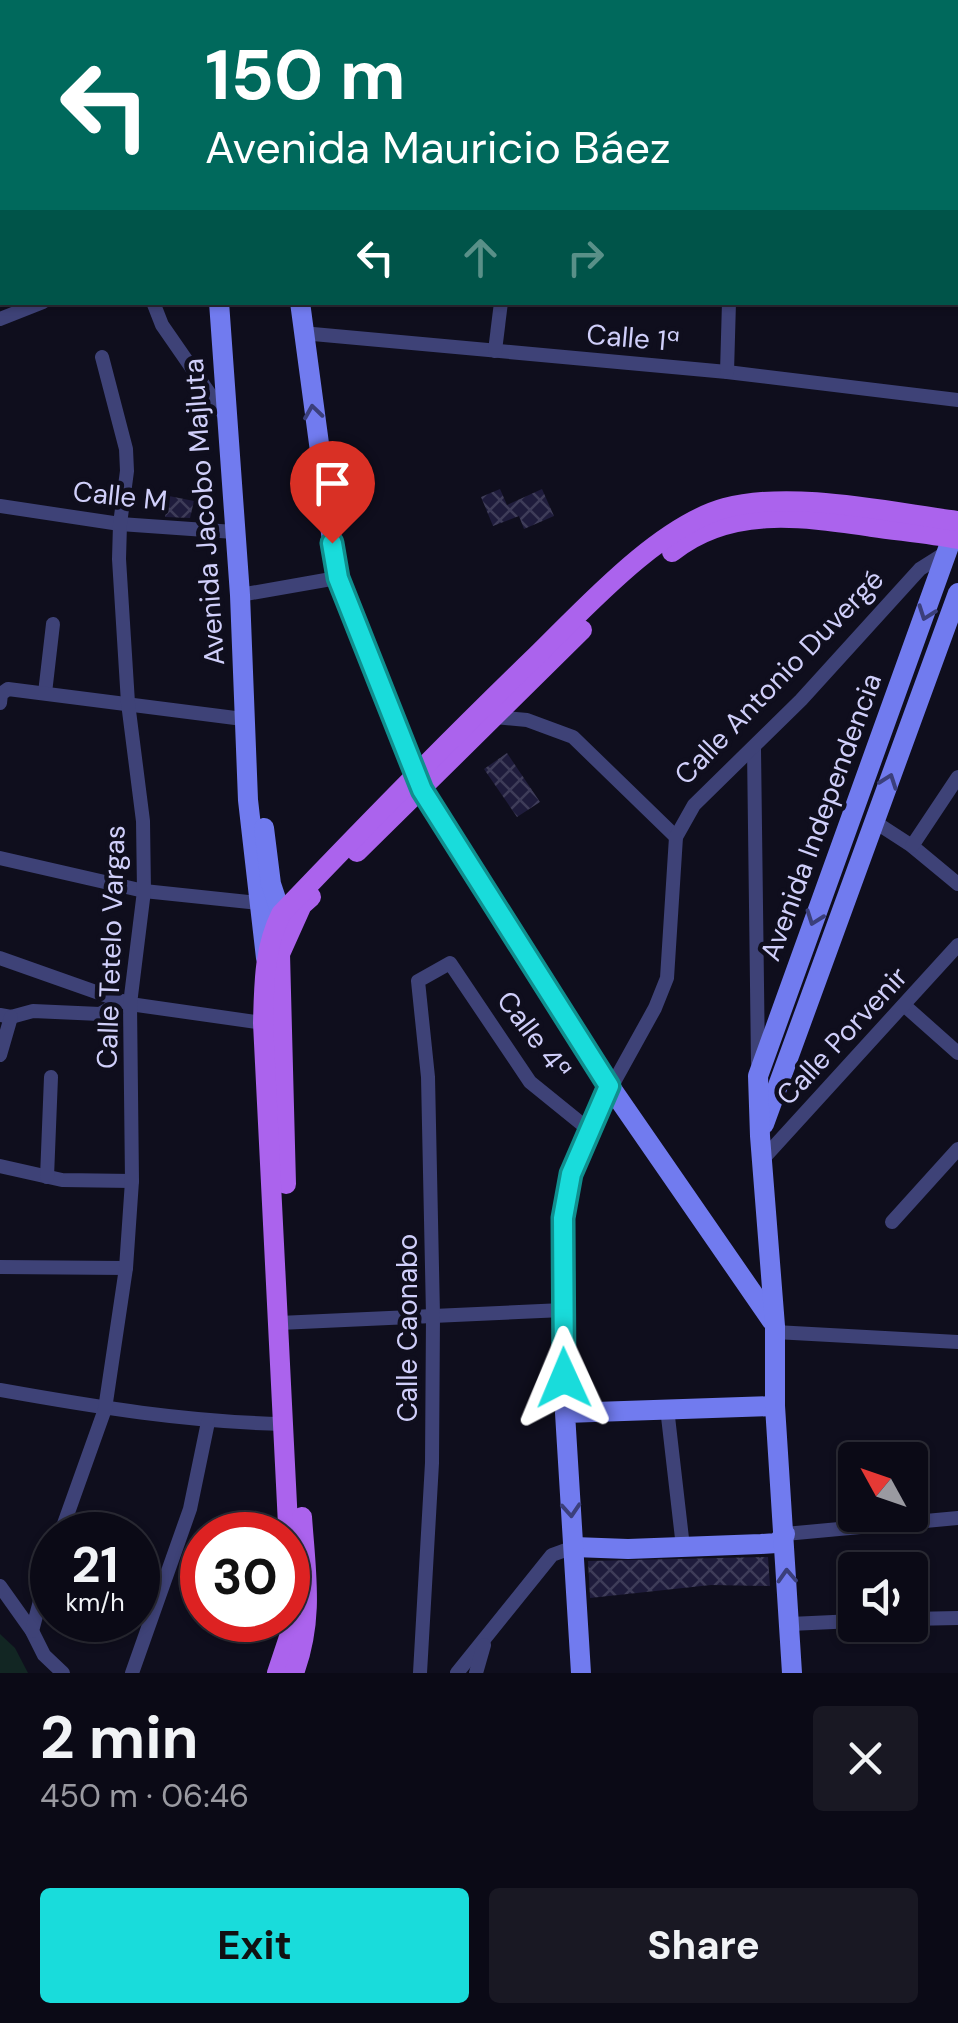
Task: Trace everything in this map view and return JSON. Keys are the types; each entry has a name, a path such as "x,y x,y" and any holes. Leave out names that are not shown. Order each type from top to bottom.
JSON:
{"main road":[{"name":"Avenida Jacobo Majluta","path":"219,305 240,595 243,719 258,903 267,961"},
{"path":"300,305 338,578 418,782 609,1086 775,1329"},
{"path":"278,1673 293,1625 284,1424 280,954 302,905 599,595 696,518 728,507 769,500 955,534"},
{"path":"300,1512 263,1023 271,935 281,914 418,782 495,718 616,596 688,539 745,520 798,516 955,534"},
{"name":"Avenida Independencia","path":"792,1673 758,1076 955,534"},
{"name":"Avenida Independencia","path":"760,1136 958,593"},
{"name":"Avenida Jacobo Majluta","path":"243,719 259,794 271,884 281,914"},
{"path":"581,1673 565,1413 775,1406"},
{"path":"574,1547 775,1543 785,1534"},
{"path":"294,1673 306,1642"},
{"path":"306,1642 307,1673"}],"street":[{"path":"0,319 35,305"},
{"path":"154,305 162,325 225,417"},
{"path":"495,350 501,305"},
{"path":"727,372 729,305"},
{"name":"Calle 1ª","path":"302,333 727,372 958,400"},
{"name":"Calle Tetelo Vargas","path":"68,1512 105,1409 126,1268 132,1181 126,1002 144,891 143,821 128,703 120,524 126,449 102,357"},
{"name":"Calle M","path":"0,506 120,524 234,532"},
{"name":"Calle Antonio Duvergé","path":"676,837 694,806 754,748 955,534"},
{"path":"240,595 338,578"},
{"path":"45,692 53,624"},
{"path":"0,702 8,688 243,719"},
{"path":"495,718 527,720 574,736 676,837 668,978 609,1086 571,1174 563,1218 565,1413"},
{"path":"754,748 758,1076"},
{"path":"912,846 958,777"},
{"path":"875,822 958,884"},
{"path":"0,858 144,891 258,903"},
{"name":"Calle Porvenir","path":"762,1160 958,945"},
{"path":"0,958 126,1002 263,1023"},
{"name":"Calle Caonabo","path":"420,1673 432,1464 433,1315 428,1077 417,982 449,962"},
{"name":"Calle 4ª","path":"449,962 530,1082 588,1129"},
{"path":"0,1055 6,1016 33,1011 100,1014 126,1002"},
{"path":"905,1006 958,1053"},
{"path":"47,1177 51,1076"},
{"path":"892,1222 958,1148"},
{"path":"0,1166 47,1177 132,1181"},
{"path":"0,1267 126,1268"},
{"path":"285,1322 563,1310"},
{"path":"775,1329 958,1342"},
{"path":"0,1390 208,1422 284,1424"},
{"path":"667,1408 683,1547"},
{"path":"132,1673 190,1508 208,1422"},
{"path":"785,1534 958,1518"},
{"path":"457,1673 552,1555 574,1547"},
{"path":"0,1586 30,1628"},
{"path":"928,1619 958,1618"},
{"path":"790,1624 838,1622"},
{"path":"476,1673 486,1636"},
{"path":"38,1642 62,1673"}],"green space":[{"path":"0,1634 15,1648 28,1673 0,1673"}],"building":[{"path":"500,489 507,505 542,489 554,516 524,529 519,516 493,526 481,497"},
{"path":"169,496 194,501 190,518 165,517"},
{"path":"507,753 540,802 517,817 484,769"},
{"path":"768,1557 770,1586 711,1585 590,1598 588,1561"}],"route":[{"path":"332,543 338,578 422,790 609,1086 571,1174 563,1218 564,1378"}]}
